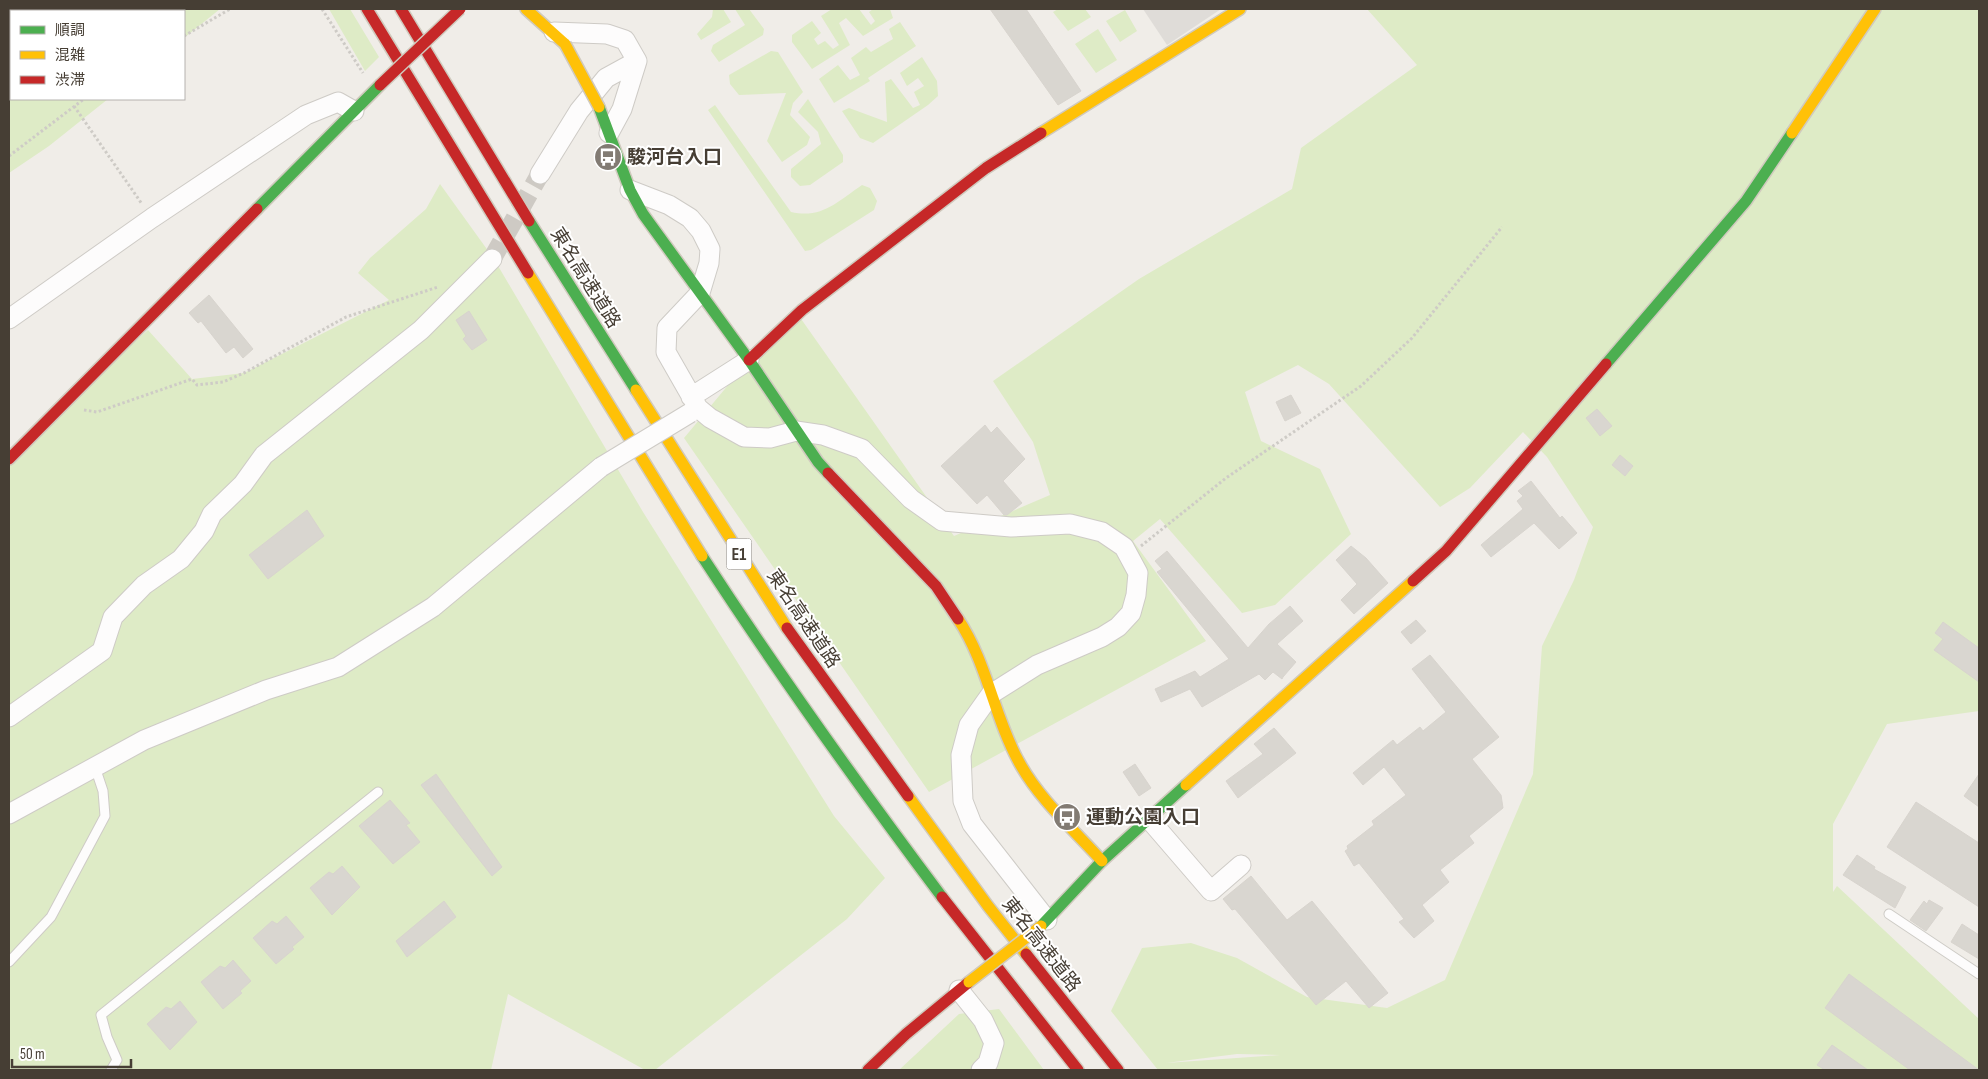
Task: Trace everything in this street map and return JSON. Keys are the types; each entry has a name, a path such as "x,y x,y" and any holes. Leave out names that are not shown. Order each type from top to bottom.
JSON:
{"main road":[{"name":"E1","path":"367,9 669,504 765,653 858,785 964,927 1078,1070"},
{"name":"東名高速道路","path":"401,9 547,250 791,635 988,906 1118,1070"},
{"path":"9,459 377,88 460,9"},
{"path":"526,9 560,38 599,107 630,190 643,214 748,360 818,462 936,586 962,625 1018,761 1033,785 1102,861"},
{"path":"748,360 802,310 986,168 1240,9"},
{"path":"868,1070 906,1034 1044,923 1102,861 1446,551 1746,201 1875,9"}],"street":[{"path":"560,38 607,34 625,40 637,60 622,109 609,133"},
{"path":"540,174 580,111 606,78 637,60"},
{"path":"9,319 152,218 306,116 338,102 354,111"},
{"path":"630,190 669,205 690,218 702,231 710,250 709,263 700,293 667,328 666,352 693,406 744,437 770,438 796,431 823,435 862,450 910,499 942,521 1011,527 1070,524 1102,532 1124,547 1138,573 1136,594 1131,613 1118,627 1102,637 1037,665 992,694 968,725 961,755 963,801 972,824 1044,923"},
{"path":"9,717 102,651 113,617 144,584 181,559 204,531 212,514 243,484 264,455 421,330 492,259"},
{"path":"9,814 144,740 266,690 338,668 433,606 601,467 693,406 748,360"},
{"path":"1149,819 1211,891 1241,865"},
{"path":"964,986 994,1043 988,1063 981,1070"}],"lane":[{"path":"9,962 51,917 105,816 103,791 95,767"},
{"path":"111,1070 117,1060 107,1037 101,1015 378,792"},
{"path":"1889,914 1979,974"}],"path":[{"path":"185,35 230,9"},
{"path":"322,9 377,88"},
{"path":"9,156 83,100"},
{"path":"74,106 152,218"},
{"path":"1129,556 1226,478 1361,386 1412,338 1502,227"},
{"path":"64,404 97,412 192,379 197,385 223,382 244,373 346,317 444,285"}],"green space":[{"path":"9,9 220,9 185,37 185,10 10,10 10,100 107,100 49,146 9,173"},
{"path":"329,9 350,9 379,57 365,71"},
{"path":"713,9 723,9 731,22 701,40 697,34 712,17"},
{"path":"735,9 749,9 764,29 763,35 719,62 711,51 713,45 745,25"},
{"path":"832,9 859,9 871,25 875,21 869,12 873,9 890,9 893,18 863,36 846,18 839,23 850,45 812,69 792,42 792,35 812,21 821,33 814,39 818,45 825,41 833,49 839,45 821,16"},
{"path":"1058,9 1085,9 1091,17 1068,31 1053,12"},
{"path":"1367,9 1979,9 1979,711 1887,724 1833,824 1833,892 1837,886 1979,1019 1979,1070 1158,1070 1111,1011 1142,948 1191,943 1237,958 1307,997 1387,1008 1445,980 1533,774 1542,646 1574,580 1593,527 1547,457 1523,432 1470,488 1440,507 1329,384 1298,365 1245,392 1261,441 1320,469 1351,534 1275,605 1242,613 1160,519 1133,541 1206,641 929,792 684,438 749,360 799,316 954,536 1050,495 1033,442 993,381 1139,279 1292,189 1301,148 1417,65","holes":["1237,1054 1280,1055 1166,1063"]},
{"path":"1125,10 1137,31 1120,42 1106,21"},
{"path":"900,22 916,46 868,78 870,81 834,103 819,79 838,65 850,80 860,75 851,58 866,47 871,52 893,39 889,29"},
{"path":"1098,29 1117,60 1096,73 1075,44"},
{"path":"771,51 778,52 803,92 793,103 790,115 810,137 807,145 782,162 767,141 786,93 739,95 730,84 729,75"},
{"path":"922,57 937,81 938,96 873,143 860,138 842,111 849,108 887,122 885,82 891,79 913,108 920,105 914,92 924,86 918,78 907,86 900,73"},
{"path":"808,99 843,155 843,162 810,185 800,186 791,177 791,169 821,144 818,132 798,112"},
{"path":"715,105 791,212 812,213 829,208 862,185 870,188 877,201 874,210 811,250 805,251 708,110"},
{"path":"440,184 494,259 643,512 834,816 885,878 847,919 655,1070 645,1070 508,994 491,1070 9,1070 9,452 148,330 192,379 244,373 389,300 358,273 370,258 426,209"},
{"path":"999,1009 1044,1070 899,1070 959,1014"}],"shaded area":[{"path":"1143,9 1221,9 1167,45"}],"building":[{"path":"990,9 1026,9 1081,91 1058,105"},
{"path":"209,295 253,349 243,358 234,347 226,353 201,321 198,323 189,313"},
{"path":"469,311 487,340 472,350 463,339 466,336 456,320"},
{"path":"1291,395 1301,413 1285,421 1276,402"},
{"path":"1597,409 1612,426 1600,436 1586,418"},
{"path":"985,425 991,433 997,427 1025,459 1003,481 1022,503 1007,515 1004,515 987,495 977,504 941,466"},
{"path":"1620,455 1633,466 1625,476 1612,465"},
{"path":"1531,481 1560,518 1562,516 1577,533 1559,549 1534,523 1491,557 1481,545 1523,509 1517,501 1523,496 1518,491"},
{"path":"307,510 324,536 268,579 249,555"},
{"path":"1351,546 1366,558 1388,583 1354,614 1341,600 1357,584 1336,560"},
{"path":"1167,551 1248,648 1269,624 1290,606 1303,621 1277,644 1296,662 1282,679 1273,672 1265,680 1259,674 1202,707 1190,689 1161,702 1155,689 1195,671 1200,677 1229,659 1157,572 1162,569 1155,561"},
{"path":"1416,620 1426,631 1411,644 1401,632"},
{"path":"1943,622 1979,648 1979,682 1934,650 1943,639 1935,633"},
{"path":"1430,655 1499,737 1472,759 1501,795 1503,808 1469,836 1474,843 1440,870 1449,882 1422,905 1434,921 1414,938 1399,922 1404,919 1359,863 1354,866 1345,851 1348,849 1347,846 1374,825 1372,821 1406,795 1384,767 1363,785 1353,773 1393,740 1397,745 1420,727 1423,731 1446,712 1412,669"},
{"path":"1274,728 1296,753 1238,798 1226,781 1263,754 1254,744"},
{"path":"1135,764 1151,788 1139,796 1123,772"},
{"path":"436,774 502,867 492,876 421,785"},
{"path":"1979,774 1979,807 1964,796"},
{"path":"390,800 410,823 406,825 420,842 393,864 359,826"},
{"path":"1916,802 1979,843 1979,907 1887,847"},
{"path":"1857,855 1875,867 1874,869 1906,887 1895,908 1843,875"},
{"path":"342,866 360,887 332,915 310,888 329,872 333,874"},
{"path":"1251,876 1287,920 1312,901 1388,993 1369,1008 1346,981 1316,1005 1235,909 1232,910 1223,899"},
{"path":"1929,900 1943,908 1926,931 1910,920 1924,901 1927,904"},
{"path":"444,901 456,917 407,957 396,941"},
{"path":"286,916 304,937 292,947 294,949 276,964 253,938 272,921 277,924"},
{"path":"1962,924 1979,935 1979,959 1951,942"},
{"path":"233,960 251,981 240,991 242,993 223,1009 201,982 220,966 225,968"},
{"path":"1849,974 1979,1070 1910,1070 1825,1008"},
{"path":"180,1001 197,1022 170,1050 147,1024 166,1007 171,1009"},
{"path":"1832,1045 1868,1070 1825,1070 1817,1065"}],"tunnel":[{"path":"492,259 540,174"}],"traffic: fast":[{"path":"257,209 380,85"},
{"path":"599,107 630,190 643,214 749,360 818,462 828,473"},
{"path":"1606,364 1746,201 1792,133"},
{"path":"529,221 636,390"},
{"path":"702,556 819,728 942,897"},
{"path":"1041,926 1102,861 1186,785"}],"traffic: slow":[{"path":"526,9 565,44"},
{"path":"1041,133 1240,9"},
{"path":"1792,133 1875,9"},
{"path":"565,44 599,107"},
{"path":"528,273 702,556"},
{"path":"636,390 787,628"},
{"path":"1186,785 1413,581"},
{"path":"958,619 976,653 1010,745 1027,776 1058,814 1102,861"},
{"path":"908,796 988,906 1026,954"},
{"path":"969,982 1041,926"}],"traffic: jam":[{"path":"367,9 528,273"},
{"path":"401,9 529,221"},
{"path":"380,85 460,9"},
{"path":"749,360 802,310 986,168 1041,133"},
{"path":"9,459 257,209"},
{"path":"1413,581 1446,551 1606,364"},
{"path":"828,473 936,586 958,619"},
{"path":"787,628 908,796"},
{"path":"942,897 1078,1070"},
{"path":"1026,954 1118,1070"},
{"path":"868,1070 906,1034 969,982"}],"place":[{"name":"駿河台入口","path":"608,157"},
{"name":"運動公園入口","path":"1067,817"}]}
